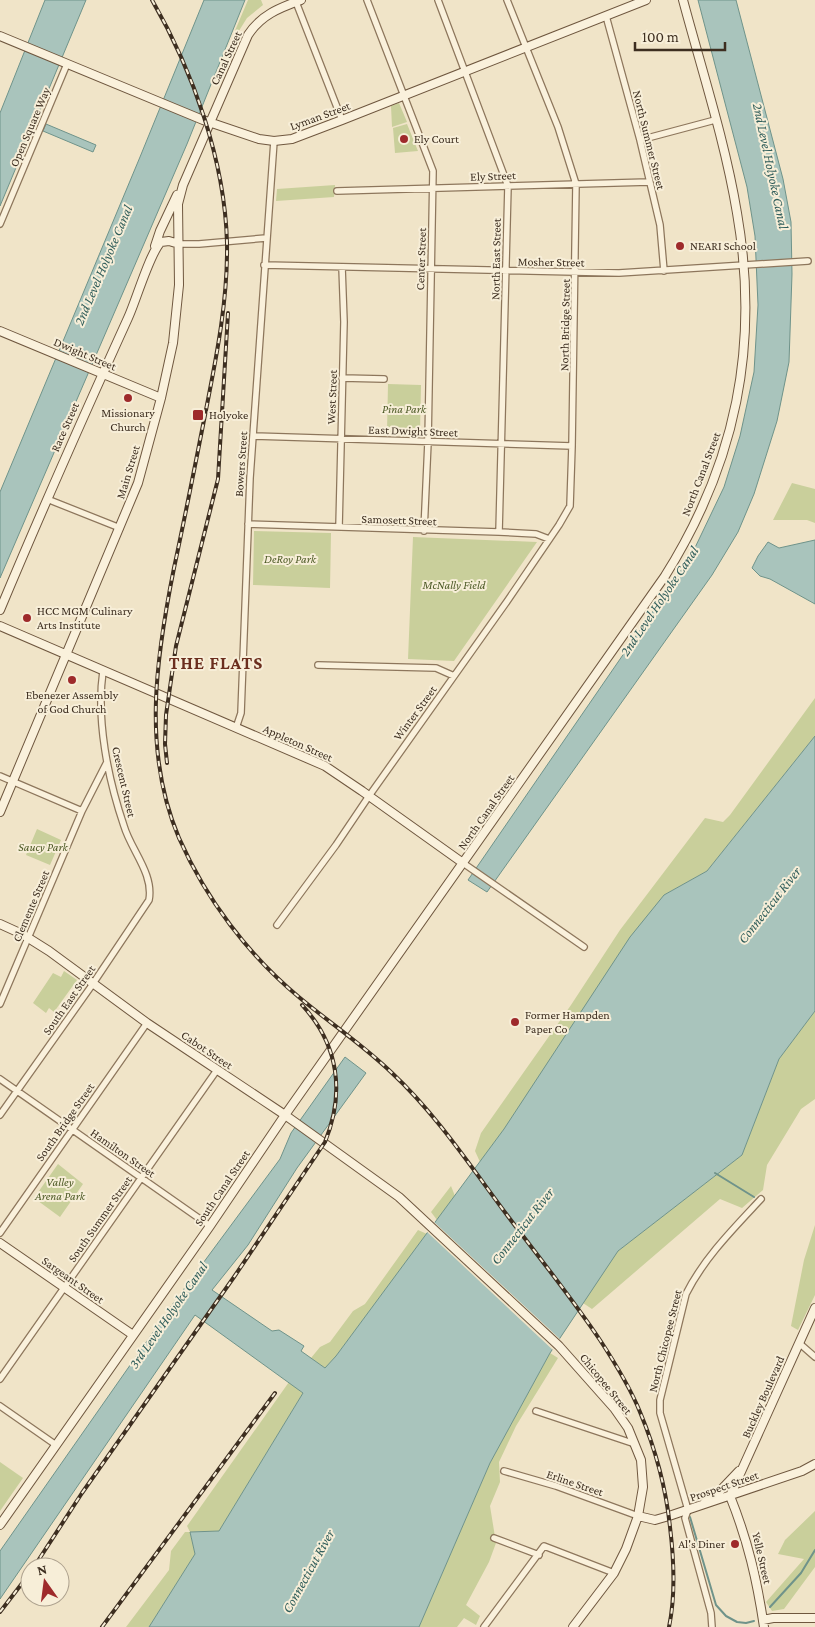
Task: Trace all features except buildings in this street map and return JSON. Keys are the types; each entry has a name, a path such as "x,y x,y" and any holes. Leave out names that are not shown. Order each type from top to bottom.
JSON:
{"street":[{"name":"Center Street","path":"366,0 433,172 428,442 424,531"},
{"name":"North East Street","path":"438,0 508,186 500,532"},
{"name":"North Bridge Street","path":"507,0 558,127 576,184 571,494 567,512"},
{"name":"Lyman Street","path":"0,36 64,64 209,122 248,136 274,141 292,139 646,0"},
{"name":"North Canal Street","path":"466,865 665,576 700,511 728,437 745,346 744,265 731,182 683,0"},
{"path":"299,1 342,120"},
{"name":"Canal Street","path":"209,122 253,27 271,13 299,1"},
{"name":"North Summer Street","path":"606,16 640,140 660,224 664,271"},
{"name":"Open Square Way","path":"0,224 64,64"},
{"path":"640,140 715,120"},
{"name":"Main Street","path":"0,812 138,483 170,361 175,329 179,284 178,204 183,185 209,122"},
{"name":"Bowers Street","path":"236,728 241,713 250,478 274,141"},
{"name":"Ely Street","path":"337,191 649,182"},
{"name":"Race Street","path":"0,610 98,372 129,316 153,255 160,231 183,185"},
{"path":"153,255 161,242 199,244 266,238"},
{"name":"Mosher Street","path":"264,265 576,272 664,271 808,261"},
{"name":"West Street","path":"339,527 344,322 342,268"},
{"name":"Dwight Street","path":"0,332 161,398"},
{"path":"342,378 384,379"},
{"name":"East Dwight Street","path":"253,436 572,446"},
{"path":"46,499 120,528"},
{"name":"Winter Street","path":"278,925 336,845 567,512"},
{"name":"Samosett Street","path":"248,524 500,532 536,534 549,539"},
{"name":"Appleton Street","path":"0,626 322,765 584,947"},
{"path":"318,665 436,668 454,676"},
{"name":"Crescent Street","path":"103,671 101,682 102,718 107,762 123,825 148,877 150,893"},
{"name":"Clemente Street","path":"0,1004 82,811 107,762"},
{"path":"0,776 82,811"},
{"name":"South Canal Street","path":"0,1525 132,1335 466,865"},
{"name":"South East Street","path":"0,1115 146,906 150,893"},
{"name":"Cabot Street","path":"0,924 29,938 148,1023 321,1140 400,1197 493,1284"},
{"name":"South Bridge Street","path":"0,1234 148,1023"},
{"name":"South Summer Street","path":"0,1379 217,1070"},
{"name":"Hamilton Street","path":"0,1078 210,1226"},
{"name":"North Chicopee Street","path":"712,1627 711,1613 685,1518 688,1510 660,1413 660,1400 670,1353 686,1294 692,1280 761,1199"},
{"name":"Sargeant Street","path":"0,1243 132,1335"},
{"name":"Chicopee Street","path":"493,1284 559,1346 614,1408 628,1428 642,1460 643,1486 638,1516 626,1549 614,1573 573,1627"},
{"name":"Buckley Boulevard","path":"730,1496 815,1308"},
{"path":"799,1344 815,1357"},
{"path":"0,1406 56,1445"},
{"path":"536,1411 634,1444"},
{"path":"696,1507 719,1492 745,1464"},
{"name":"Prospect Street","path":"638,1516 655,1520 802,1471 815,1464"},
{"name":"Erline Street","path":"504,1471 556,1486 638,1516"},
{"name":"Yelle Street","path":"730,1496 745,1534 763,1623"},
{"path":"494,1538 539,1555"},
{"path":"484,1627 544,1546 614,1573"},
{"path":"763,1623 773,1618 815,1618"}],"green space":[{"path":"248,0 261,0 263,5 247,18 237,34 234,33"},
{"path":"399,103 407,122 392,127 391,106"},
{"name":"Ely Court","path":"407,124 418,151 395,153 393,128"},
{"path":"335,185 334,197 276,201 277,189"},
{"name":"Pina Park","path":"388,384 421,385 420,433 387,432"},
{"path":"792,483 815,489 815,523 807,520 773,520"},
{"name":"DeRoy Park","path":"254,531 331,533 330,588 253,585"},
{"name":"McNally Field","path":"413,537 537,542 454,661 408,659"},
{"path":"815,698 815,736 707,871 664,895 480,1162 475,1151 481,1133 571,1005 620,930 705,818 723,822 730,815"},
{"name":"Saucy Park","path":"37,829 61,840 50,865 26,855"},
{"path":"64,971 77,980 54,1012 49,1008 46,1013 33,1003 53,973 61,977"},
{"path":"815,1011 815,1099 801,1109 767,1165 763,1190 742,1208 720,1199 592,1309 583,1303 618,1251 742,1155 779,1059"},
{"name":"Valley Arena Park","path":"58,1164 83,1184 60,1217 34,1198"},
{"path":"451,1186 455,1196 437,1220 431,1212"},
{"path":"815,1225 815,1295 798,1330 791,1326 804,1260"},
{"path":"418,1230 427,1234 336,1356 325,1368 311,1358 320,1347 330,1342 353,1311 365,1304"},
{"path":"550,1353 558,1358 516,1426 499,1462 500,1482 490,1506 496,1543 489,1562 466,1605 480,1616 476,1625 464,1618 457,1627 419,1627 490,1463"},
{"path":"289,1382 303,1393 219,1531 190,1532 187,1526"},
{"path":"0,1462 23,1478 0,1511"},
{"path":"815,1511 815,1567 784,1609 772,1611 766,1602 804,1559 778,1554 785,1540"},
{"path":"185,1532 190,1532 195,1554 149,1627 126,1627 169,1570 171,1551"}],"water":[{"path":"45,0 86,0 0,206 0,113"},
{"name":"2nd Level Holyoke Canal","path":"204,0 245,0 187,144 0,578 0,492"},
{"name":"2nd Level Holyoke Canal","path":"698,0 736,0 783,179 791,222 792,274 789,362 777,421 754,494 738,532 712,575 487,892 468,880 691,556 724,487 740,436 754,372 758,305 755,236 747,187"},
{"path":"46,124 96,145 93,152 43,131"},
{"path":"815,540 815,604 770,579 760,576 752,568 768,542 779,548"},
{"path":"815,736 815,1011 779,1059 742,1155 618,1251 550,1353 490,1463 419,1627 149,1627 195,1554 190,1532 219,1531 303,1393 195,1315 29,1557 20,1557 20,1570 0,1599 0,1551 175,1301 280,1159 291,1133 345,1057 366,1073 297,1168 248,1245 212,1290 272,1331 279,1330 304,1346 301,1351 325,1368 336,1356 504,1129 630,937 664,895 707,871"}],"pier":[{"path":"433,1221 561,1340 554,1351 426,1231"}],"waterway":[{"path":"715,1173 754,1197"},
{"path":"690,1517 716,1605 726,1616 737,1622 746,1623 754,1621"},
{"path":"770,1607 801,1573 815,1550"}],"railway":[{"path":"152,0 181,56 204,117 220,180 227,243 226,286 217,351 168,602 158,670 156,738 160,772 167,805 179,838 202,883 215,904 246,945 300,998 381,1063 423,1106 452,1141 566,1292 617,1366 632,1393 645,1426 655,1454 666,1498 674,1577 669,1627"},
{"path":"167,763 165,744 166,715 176,646 218,479 228,313"},
{"path":"40,1557 82,1493 234,1277 325,1142 335,1106 335,1070 324,1036 302,1005"},
{"path":"102,1627 275,1393"},
{"path":"0,1612 20,1586"}],"place":[{"name":"Ely Court","path":"404,139"},
{"name":"NEARI School","path":"680,246"},
{"name":"Missionary Church","path":"128,398"},
{"name":"Holyoke","path":"198,415"},
{"name":"HCC MGM Culinary Arts Institute","path":"27,618"},
{"name":"Ebenezer Assembly of God Church","path":"72,680"},
{"name":"Former Hampden Paper Co","path":"515,1022"},
{"name":"Al's Diner","path":"735,1544"}],"district":[{"name":"THE FLATS","path":"216,663"}],"water label":[{"name":"Connecticut River","path":"769,905"},
{"name":"Connecticut River","path":"522,1226"},
{"name":"3rd Level Holyoke Canal","path":"168,1315"},
{"name":"Connecticut River","path":"308,1571"}]}
